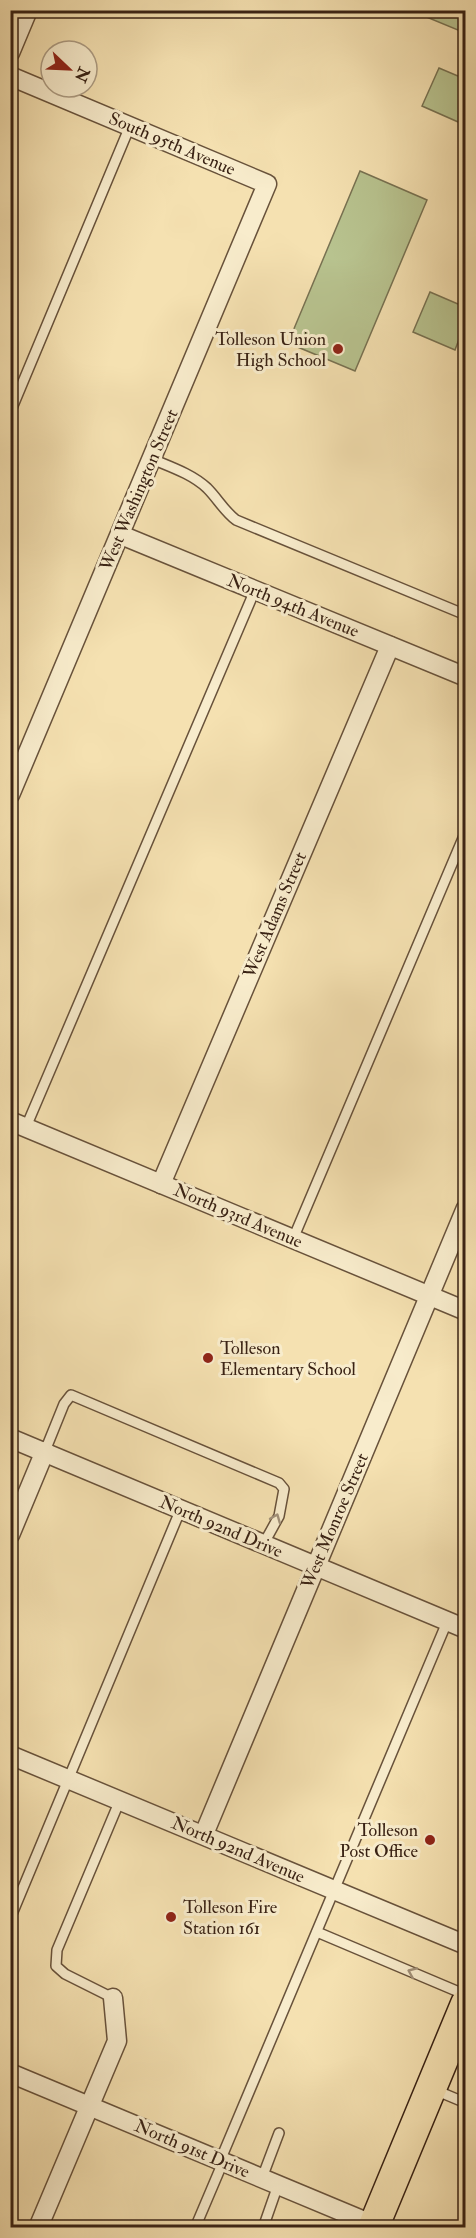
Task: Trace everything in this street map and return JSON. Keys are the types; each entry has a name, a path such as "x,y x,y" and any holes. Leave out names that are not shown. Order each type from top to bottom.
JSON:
{"main road":[{"path":"373,2226 465,2006"}],"street":[{"path":"10,53 28,10"},
{"name":"South 95th Avenue","path":"10,76 267,184"},
{"name":"West Washington Street","path":"10,795 267,184"},
{"name":"North 94th Avenue","path":"121,535 465,677"},
{"name":"West Adams Street","path":"161,1184 390,646"},
{"name":"North 93rd Avenue","path":"18,1124 465,1311"},
{"name":"West Monroe Street","path":"204,1834 465,1208"},
{"name":"North 92nd Drive","path":"10,1438 465,1629"},
{"path":"10,1535 45,1451"},
{"name":"North 92nd Avenue","path":"10,1755 204,1834 334,1892 465,1945"},
{"path":"38,2228 117,2041 113,1998"},
{"name":"North 91st Drive","path":"10,2073 373,2226"}],"lane":[{"path":"10,413 130,126"},
{"path":"152,459 194,478 207,488 225,512 236,520 465,615"},
{"path":"18,1124 255,590"},
{"path":"293,1239 465,831"},
{"path":"45,1451 64,1404 71,1395 279,1483 284,1489 279,1516 263,1545"},
{"path":"10,1919 180,1511"},
{"path":"195,2228 447,1622"},
{"path":"113,1998 65,1974 56,1966 56,1958 57,1950 120,1800"},
{"path":"317,1932 465,2006"},
{"path":"431,2088 465,2103"},
{"path":"263,2228 279,2133"}],"green space":[{"path":"412,11 465,11 465,33"},
{"path":"439,68 465,79 465,125 422,106"},
{"path":"360,171 427,200 355,371 288,343"},
{"path":"430,292 465,307 465,323 455,350 413,332"}],"place":[{"name":"Tolleson Union High School","path":"338,349"},
{"name":"Tolleson Elementary School","path":"208,1358"},
{"name":"Tolleson Post Office","path":"430,1840"},
{"name":"Tolleson Fire Station 161","path":"171,1917"}]}
